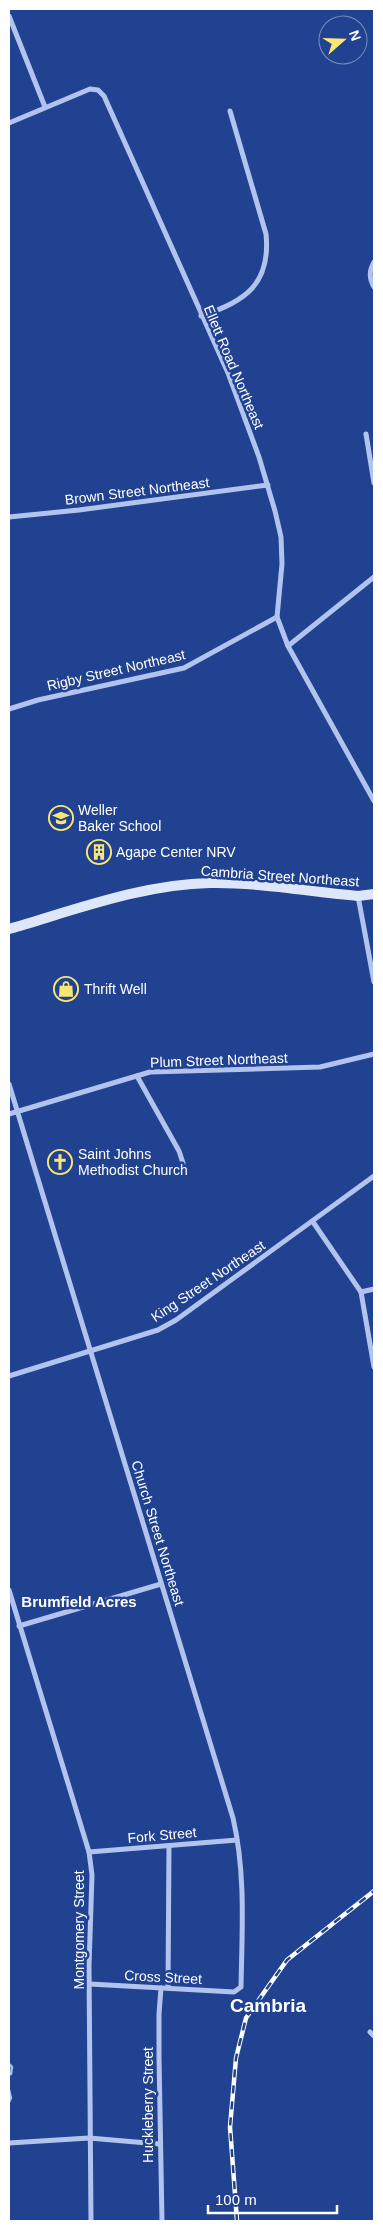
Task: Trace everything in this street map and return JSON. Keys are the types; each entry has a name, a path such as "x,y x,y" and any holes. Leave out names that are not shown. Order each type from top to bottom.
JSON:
{"main road":[{"name":"Cambria Street Northeast","path":"9,929 131,895 199,883 236,884 358,896 374,894"}],"street":[{"path":"9,16 45,107"},
{"name":"Ellett Road Northeast","path":"9,123 90,89 98,90 104,96 228,373 268,485 281,536 282,564 277,617 288,646 374,801"},
{"path":"202,316 222,310 245,296 257,283 268,251 266,234 230,110"},
{"path":"374,262 370,277 374,287"},
{"path":"366,434 374,483"},
{"name":"Brown Street Northeast","path":"9,517 79,510 268,485"},
{"path":"288,646 374,577"},
{"name":"Rigby Street Northeast","path":"9,708 184,668 277,617"},
{"path":"358,896 374,982"},
{"name":"Plum Street Northeast","path":"9,1114 137,1076 165,1071 320,1067 374,1054"},
{"path":"137,1076 179,1151 183,1163"},
{"name":"Church Street Northeast","path":"9,1084 233,1818 242,1873 243,1921 240,1988 234,1992"},
{"name":"King Street Northeast","path":"9,1376 158,1330 313,1222 374,1176"},
{"path":"313,1222 361,1292 374,1367"},
{"path":"361,1292 374,1289"},
{"path":"19,1626 161,1584"},
{"name":"Montgomery Street","path":"9,1590 89,1852 92,1875 89,2138 91,2221"},
{"name":"Fork Street","path":"89,1852 237,1840"},
{"path":"168,1988 169,1846"},
{"name":"Cross Street","path":"90,1984 234,1992"},
{"name":"Huckleberry Street","path":"161,1988 159,2014 159,2144 162,2221"},
{"path":"9,2144 89,2138 159,2144"}],"waterway":[{"path":"9,2064 12,2067 11,2074 9,2075"},
{"path":"9,2090 11,2098 9,2102"}],"railway":[{"path":"237,2221 230,2127 236,2058 246,2018 287,1960 374,1891"}],"place":[{"name":"Weller Baker School","path":"61,818"},
{"name":"Agape Center NRV","path":"99,852"},
{"name":"Thrift Well","path":"66,989"},
{"name":"Saint Johns Methodist Church","path":"60,1162"}],"district":[{"name":"Brumfield Acres","path":"79,1602"},
{"name":"Cambria","path":"268,2005"}]}
